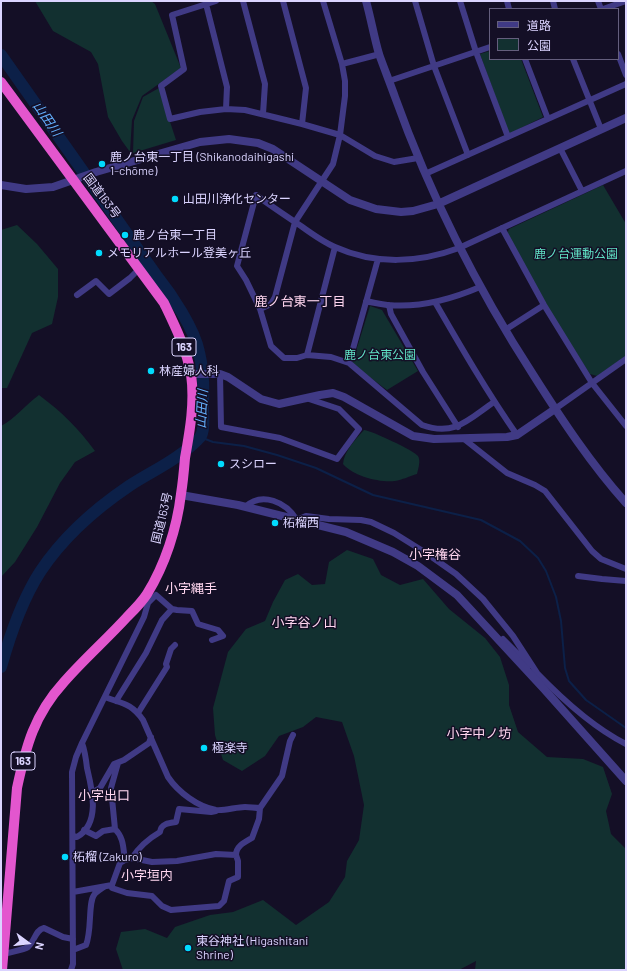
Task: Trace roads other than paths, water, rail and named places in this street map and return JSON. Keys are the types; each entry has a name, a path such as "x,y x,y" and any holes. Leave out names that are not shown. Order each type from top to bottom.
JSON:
{"highway":[{"name":"国道163号","path":"1,82 164,303 178,331 195,374 192,411 176,522 165,558 148,598 63,682 36,721 30,735 23,760 18,788 2,970"}],"street":[{"path":"216,1 172,15 184,69 161,86 170,119 200,112 226,109 245,110 340,135 374,156 394,162 418,158"},
{"path":"243,1 265,84 263,114"},
{"path":"283,1 306,88 302,124"},
{"path":"260,309 271,304 275,297 295,222 323,182 333,164 340,135 345,96 345,81 342,64 323,1"},
{"path":"366,1 389,81 418,158 459,248 505,330 555,409 593,462 626,503"},
{"path":"415,1 434,66 468,155"},
{"path":"460,1 476,52 508,137"},
{"path":"605,8 626,1"},
{"path":"206,4 227,87 226,109"},
{"path":"389,81 489,47"},
{"path":"342,64 380,54"},
{"path":"619,57 626,75"},
{"path":"526,60 548,119"},
{"path":"572,60 600,129"},
{"path":"425,174 626,84"},
{"path":"1,184 26,189 53,187 96,172 200,142 229,139 250,142 273,149 350,200 376,209 387,211 413,211 438,204 626,118"},
{"path":"560,148 582,192"},
{"path":"494,402 458,427 442,430 432,428 422,425 349,363 331,357 307,355 297,358 284,358 271,346 260,309 246,280 237,266 256,196 335,247 378,259 405,260 426,258 459,248 625,174"},
{"path":"502,228 544,305 592,382 626,426"},
{"path":"307,355 335,247"},
{"path":"349,363 378,259"},
{"path":"77,295 96,281 109,294 139,269"},
{"path":"366,301 389,305 413,305 436,302 480,287"},
{"path":"436,302 464,353 494,402 517,434"},
{"path":"389,305 391,314 416,359 458,427"},
{"path":"505,330 544,305"},
{"path":"195,374 215,374 228,377 253,394 280,404 333,393 344,397 413,436 434,439 464,439 507,437 517,434 626,359"},
{"path":"215,374 221,427 280,438 337,459 359,429 338,409 306,398"},
{"path":"464,439 507,473 545,491 592,551 601,559 626,569"},
{"path":"181,495 245,507 346,532 394,552 418,566 451,591 537,673 602,731 626,744"},
{"path":"245,507 250,502 272,500 278,502 292,512 296,520"},
{"path":"296,520 306,516 329,520 361,520 371,522 394,533 426,553 456,574 483,599 513,636 537,673"},
{"path":"578,576 602,580 626,581"},
{"path":"71,970 73,964 72,772 76,757 144,617 148,598 156,595 172,609 192,611 198,624 218,630 223,636 212,640"},
{"path":"116,701 146,653 162,620 172,609"},
{"path":"478,617 626,781"},
{"path":"138,713 167,667 166,664 171,649 175,645"},
{"path":"105,697 125,703 138,713 173,785 206,807 218,810"},
{"path":"236,855 216,854 177,861 152,862 132,858 124,860 120,863 112,888 127,893 152,896 162,906 171,910 219,906 224,901 229,881 238,878 238,861 236,851 241,844 252,838 260,820 260,808 282,776 290,741 293,735"},
{"path":"93,792 100,788 112,767 149,743 151,737"},
{"path":"73,836 77,837 84,830 88,824 93,809 93,792 82,743"},
{"path":"118,763 111,788 115,829 122,840 124,860"},
{"path":"132,858 150,838 160,832 160,829 165,824 176,822 180,809 211,812 245,807 260,808"},
{"path":"84,830 96,836 103,830 115,829"},
{"path":"73,892 112,885"},
{"path":"73,950 86,945 90,933 92,902 94,896 104,887"},
{"path":"4,954 24,949 32,943 41,928 63,937 73,939"}],"waterway":[{"name":"山田川","path":"1,55 182,312 199,352 203,385 204,421 201,436 192,445 178,457 129,486 104,504 80,524 49,559 40,572 22,606 1,667"},
{"path":"200,437 213,442 244,446 316,468 373,495 481,520 520,541 538,558 546,571 556,597 561,621 565,668 569,681 586,700 626,728"}],"place":[{"name":"鹿ノ台東一丁目 (Shikanodaihigashi 1-chōme)","path":"102,164"},
{"name":"山田川浄化センター","path":"175,199"},
{"name":"鹿ノ台東一丁目","path":"125,235"},
{"name":"メモリアルホール登美ヶ丘","path":"99,253"},
{"name":"林産婦人科","path":"151,371"},
{"name":"スシロー","path":"221,464"},
{"name":"柘榴西","path":"275,523"},
{"name":"極楽寺","path":"204,748"},
{"name":"柘榴 (Zakuro)","path":"65,857"},
{"name":"東谷神社 (Higashitani Shrine)","path":"188,948"}],"district":[{"name":"鹿ノ台東一丁目","path":"300,302"},
{"name":"小字権谷","path":"435,555"},
{"name":"小字縄手","path":"191,589"},
{"name":"小字谷ノ山","path":"304,623"},
{"name":"小字中ノ坊","path":"479,734"},
{"name":"小字出口","path":"104,796"},
{"name":"小字垣内","path":"147,876"}],"park label":[{"name":"鹿ノ台運動公園","path":"576,254"},
{"name":"鹿ノ台東公園","path":"380,355"}]}
